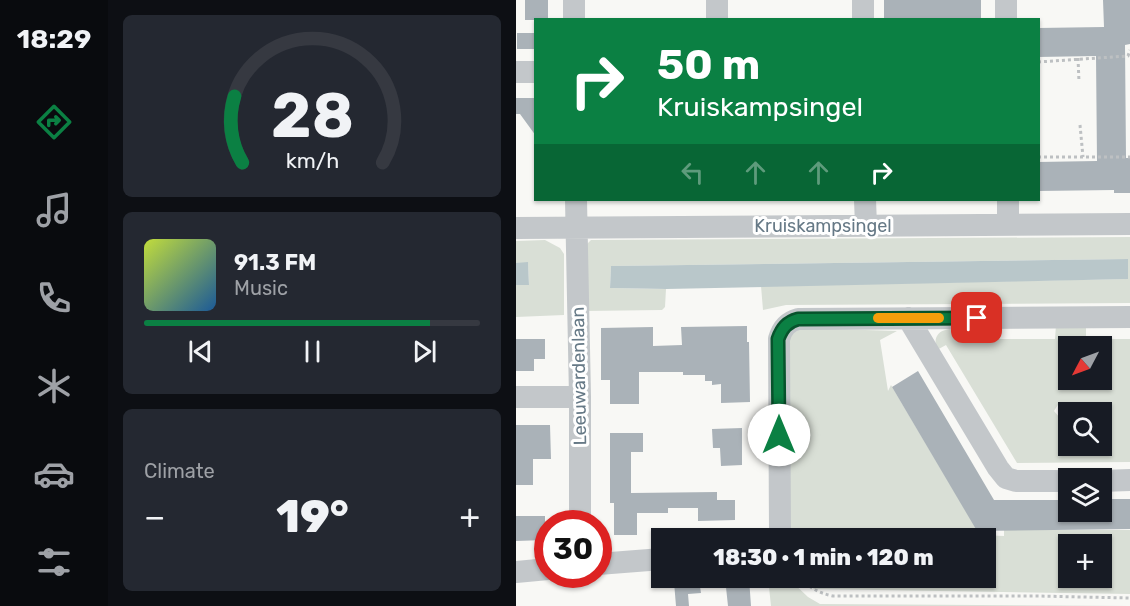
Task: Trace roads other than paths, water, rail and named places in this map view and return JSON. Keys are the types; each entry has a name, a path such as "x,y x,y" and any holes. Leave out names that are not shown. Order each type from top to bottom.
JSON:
{"street":[{"path":"574,0 574,18"},
{"path":"717,0 717,18"},
{"path":"863,0 863,18"},
{"path":"1006,0 1006,18"},
{"path":"516,72 534,72"},
{"name":"Leeuwardenlaan","path":"576,201 580,510"},
{"path":"865,201 866,225"},
{"path":"1008,201 1008,224"},
{"name":"Kruiskampsingel","path":"516,228 1130,224"},
{"path":"780,528 778,339 781,330 790,321 798,319 1130,317"},
{"path":"908,318 1006,478 1016,481 1058,481"},
{"path":"516,397 580,397"},
{"path":"1112,480 1130,480"},
{"path":"612,563 651,560"},
{"path":"516,572 534,570"}]}
